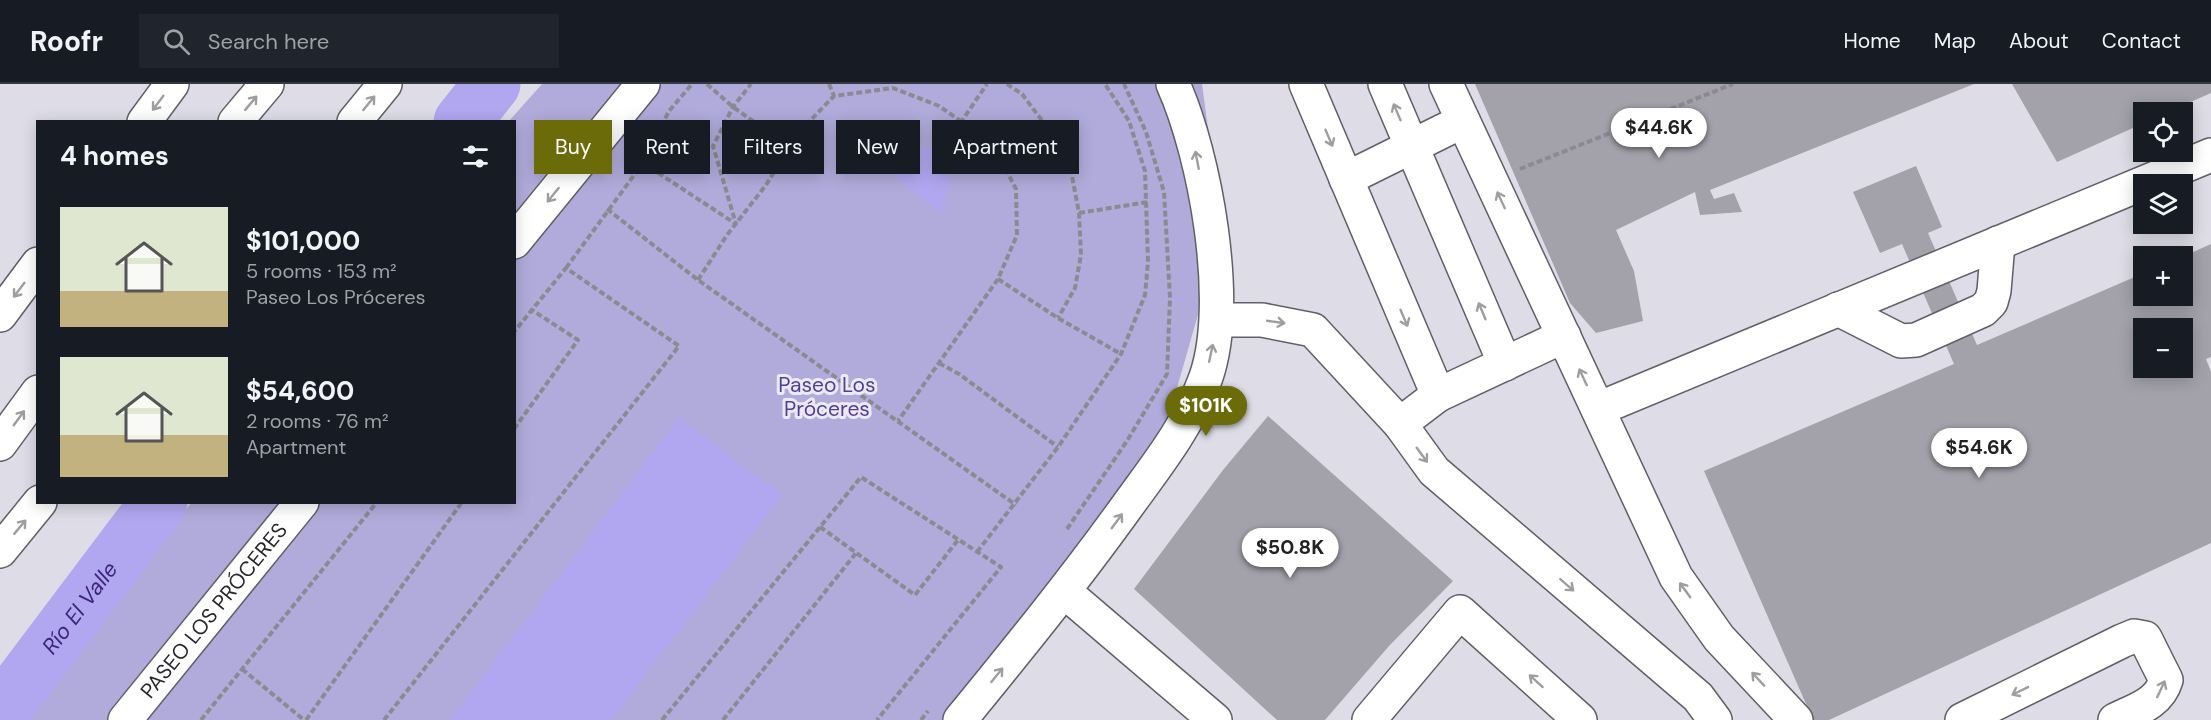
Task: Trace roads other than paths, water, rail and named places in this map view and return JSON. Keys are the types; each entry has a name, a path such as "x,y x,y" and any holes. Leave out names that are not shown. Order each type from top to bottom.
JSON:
{"main road":[{"path":"145,120 172,84"},
{"path":"238,120 267,84"},
{"path":"356,120 385,84"},
{"path":"516,240 643,84"},
{"path":"948,711 1065,592 1179,435 1206,377 1218,320 1214,253 1196,150 1173,84"},
{"path":"1306,84 1438,395"},
{"path":"1385,84 1505,364"},
{"path":"1446,84 1676,577 1719,638 1795,719"},
{"path":"1346,179 1463,121"},
{"path":"1598,409 2211,155"},
{"path":"1839,309 1891,338 1916,340 1983,310 1991,302 1998,243"},
{"path":"0,315 36,267"},
{"path":"1218,320 1262,320 1313,330 1400,424 1434,471 1698,697 1715,720"},
{"path":"1400,424 1438,395 1564,336"},
{"path":"0,444 36,395"},
{"path":"0,551 38,504"},
{"name":"PASEO LOS PRÓCERES","path":"125,720 300,504"},
{"path":"1065,592 1215,720"},
{"path":"1369,720 1460,612 1580,720"},
{"path":"1962,720 2122,641 2134,636 2145,638 2166,680 2163,690 2156,700 2115,720"}],"waterway":[{"name":"Río El Valle","path":"464,120 492,84"},
{"name":"Río El Valle","path":"0,713 157,504"}],"park label":[{"name":"Paseo Los Próceres","path":"827,397"}]}
